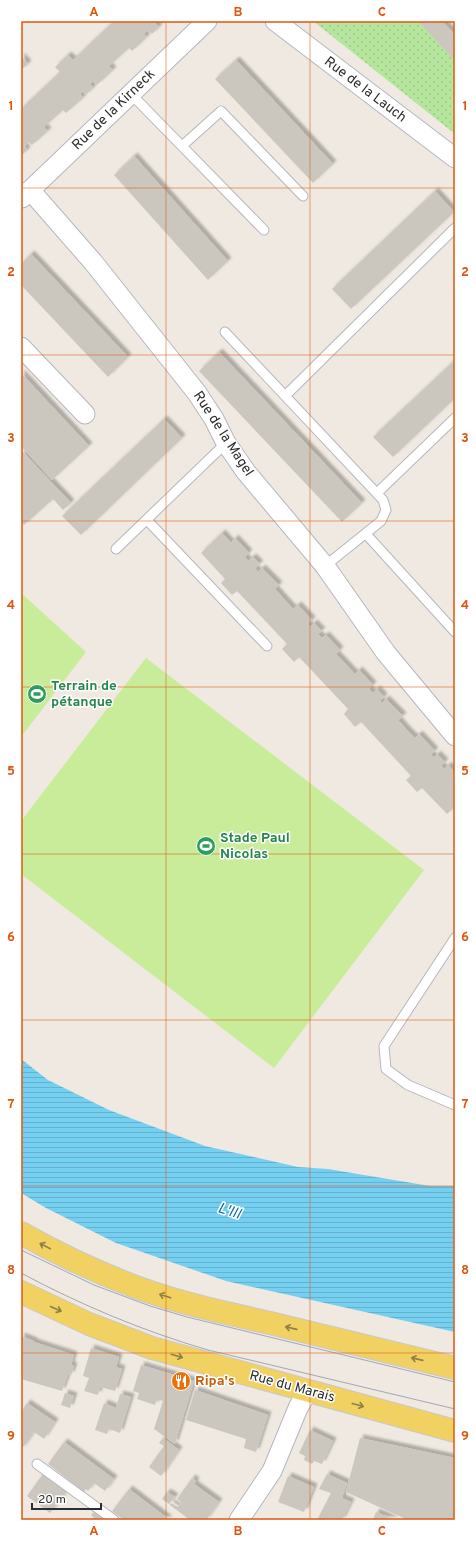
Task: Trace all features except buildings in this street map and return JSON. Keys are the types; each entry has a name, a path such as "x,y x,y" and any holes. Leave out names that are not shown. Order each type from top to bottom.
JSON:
{"main road":[{"path":"21,1233 47,1248 82,1264 136,1287 168,1298 455,1368"},
{"name":"Rue du Marais","path":"21,1292 89,1324 152,1348 307,1392 455,1431"}],"street":[{"name":"Rue de la Kirneck","path":"26,195 207,21"},
{"name":"Rue de la Lauch","path":"275,21 455,158"},
{"name":"Rue de la Magel","path":"26,195 93,262 197,393 214,419 226,443 246,472 325,566 386,653 455,736"},
{"path":"21,347 85,414"},
{"path":"239,1520 272,1471 298,1408 307,1392"}],"lane":[{"path":"131,94 264,230"},
{"path":"182,146 221,111 303,196"},
{"path":"285,396 455,228"},
{"path":"225,332 383,500 386,510 381,522 325,566"},
{"path":"377,493 455,418"},
{"path":"116,549 226,443"},
{"path":"147,520 267,646"},
{"path":"366,534 455,632"},
{"path":"455,938 384,1046 386,1069 408,1085 455,1105"},
{"path":"37,1464 114,1520"}],"green space":[{"path":"313,21 442,21 455,35 455,134"},
{"name":"Terrain de pétanque","path":"21,593 86,652 21,737"},
{"name":"Stade Paul Nicolas","path":"146,658 424,870 274,1068 21,874 21,821"}],"water":[{"name":"L'Ill","path":"21,1059 48,1080 109,1110 205,1146 298,1167 328,1169 430,1186 455,1186 455,1332 226,1281 116,1243 46,1208 21,1193"}],"tram line":[{"path":"21,1250 94,1285 150,1306 187,1317 455,1382"},
{"path":"21,1273 89,1306 136,1326 184,1343 455,1409"}],"place":[{"name":"Terrain de pétanque","path":"37,694"},
{"name":"Stade Paul Nicolas","path":"206,846"},
{"name":"Ripa's","path":"181,1381"}]}
